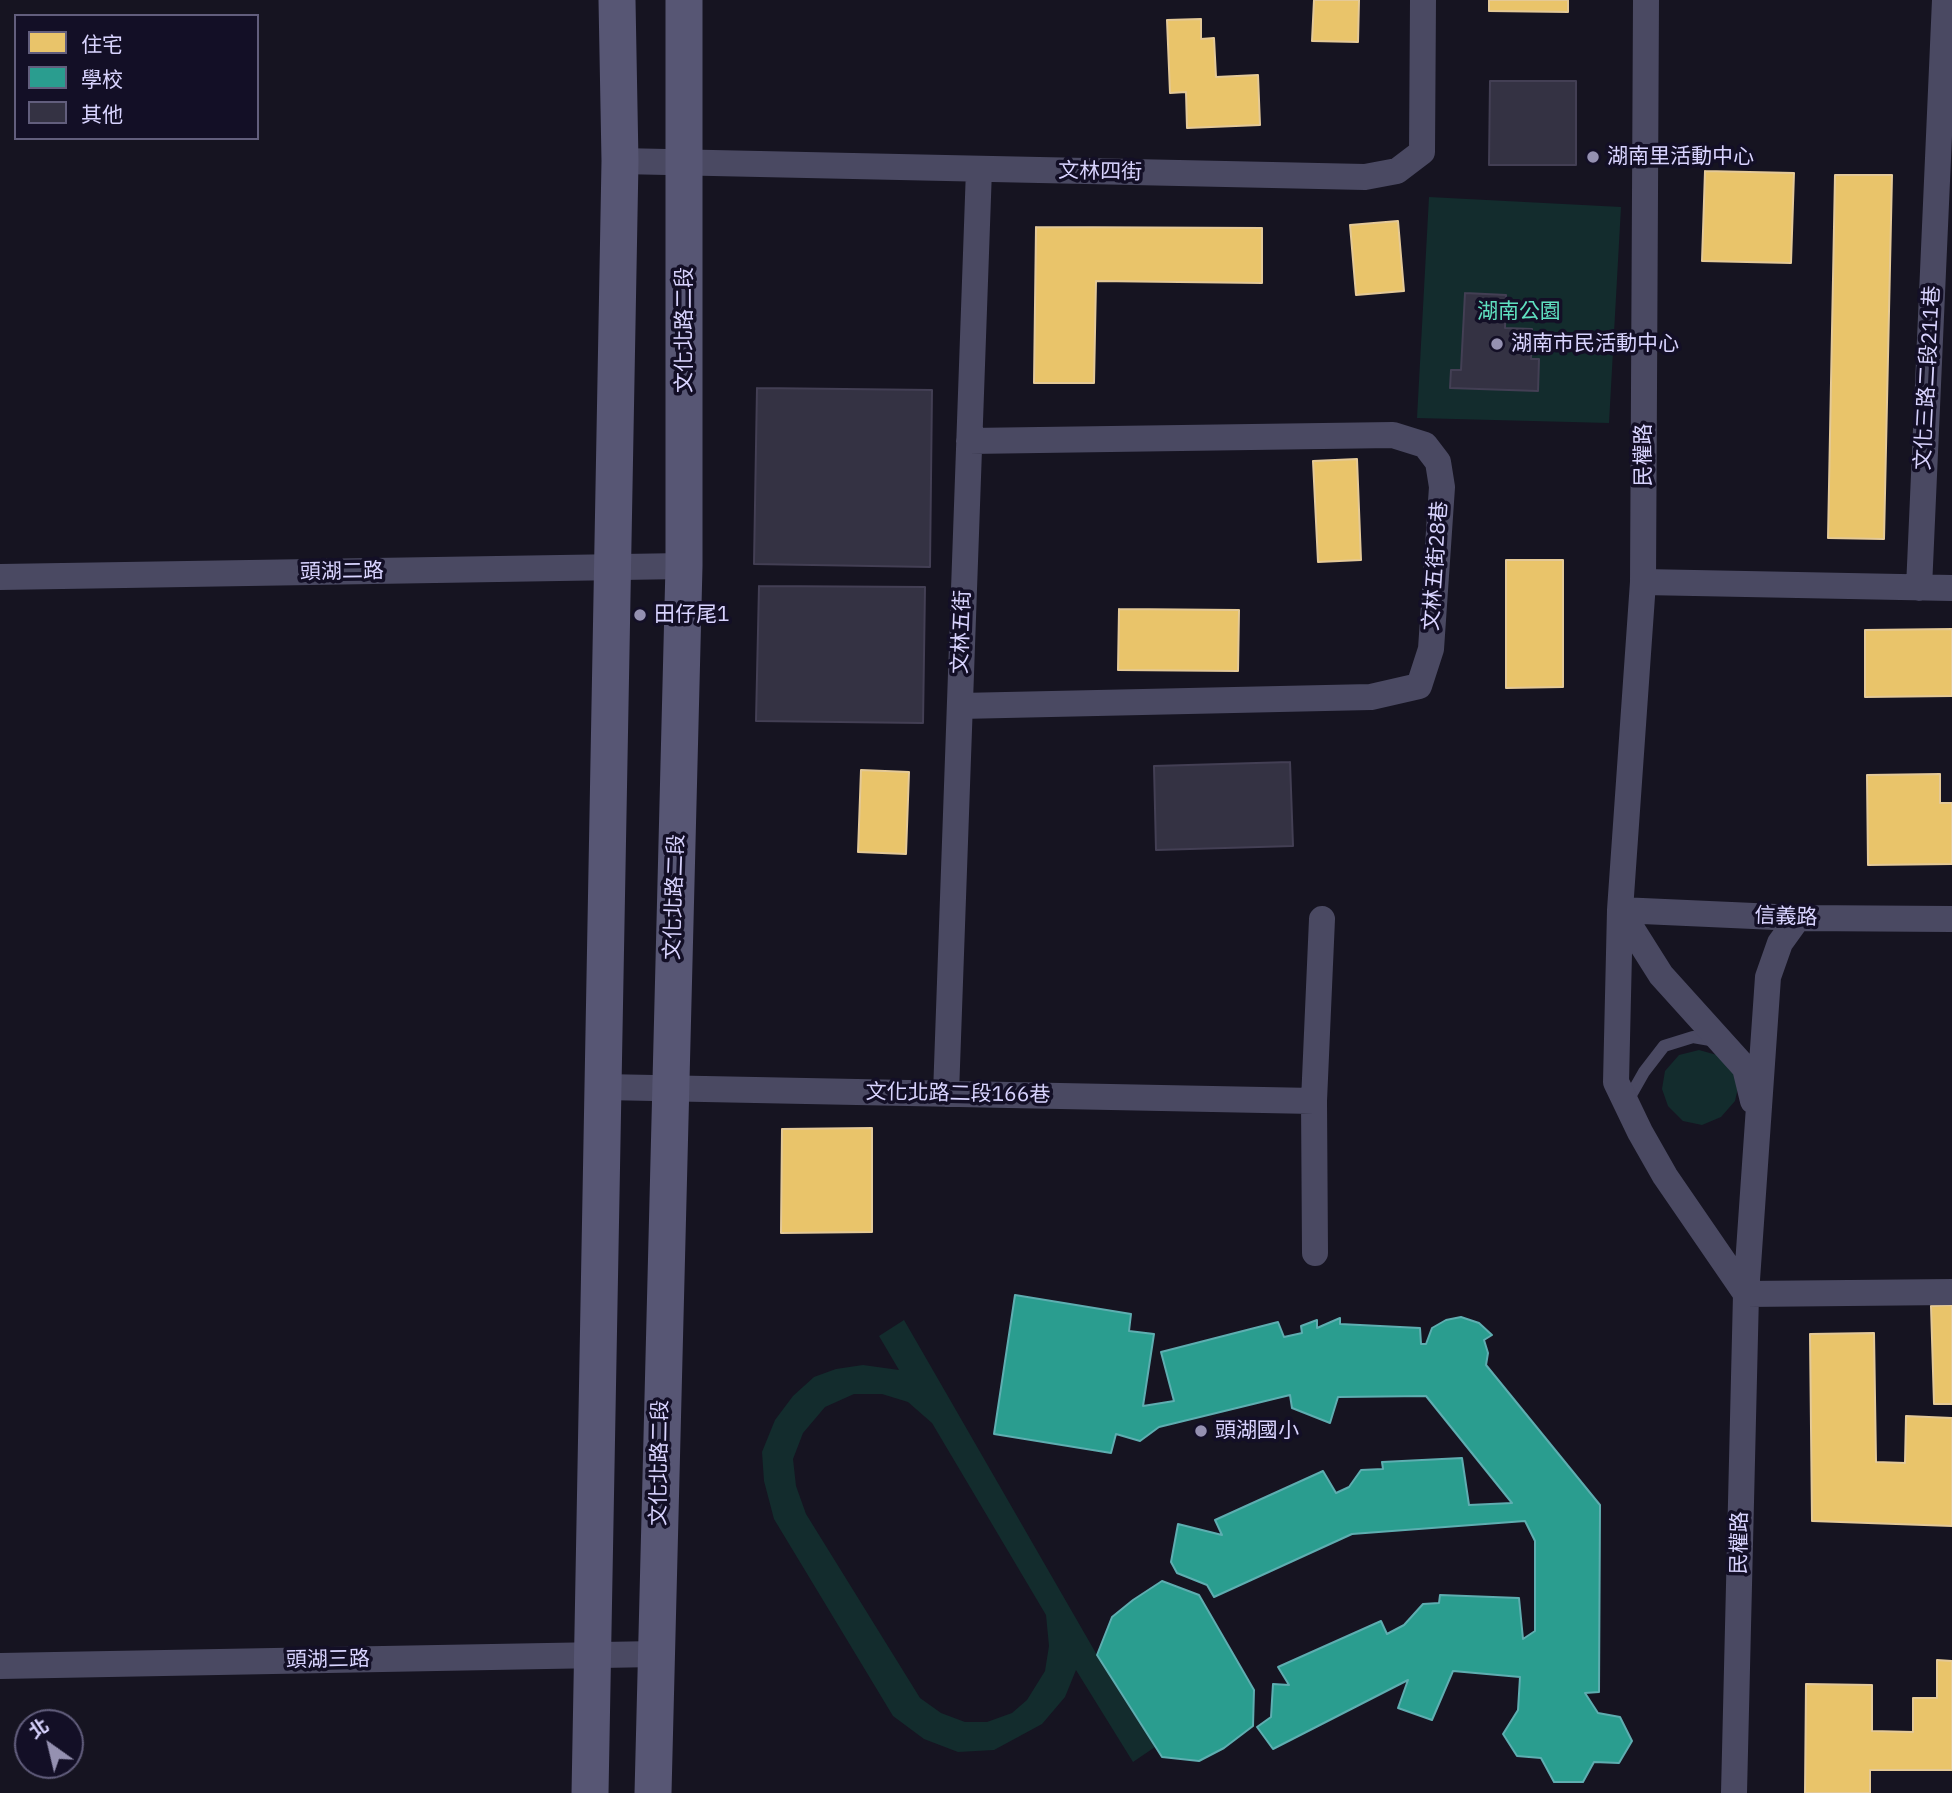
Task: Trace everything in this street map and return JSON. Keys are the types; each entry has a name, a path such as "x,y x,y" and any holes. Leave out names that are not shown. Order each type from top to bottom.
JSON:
{"street":[{"path":"590,1793 620,161 617,0"},
{"name":"文化北路二段","path":"653,1793 684,566 684,0"},
{"name":"文林四街","path":"620,161 1365,177 1397,171 1422,152 1423,0"},
{"name":"民權路","path":"1646,0 1643,582 1620,910 1616,1082 1665,1176 1746,1294"},
{"name":"文化三路二段211巷","path":"1919,588 1945,0"},
{"name":"文林五街","path":"946,1094 979,169"},
{"name":"文林五街28巷","path":"960,706 1371,697 1419,686 1431,649 1442,487 1438,462 1425,444 1393,435 969,441"},
{"name":"頭湖二路","path":"0,577 684,566"},
{"path":"1643,582 1952,588"},
{"name":"民權路","path":"1620,910 1661,975 1745,1068 1759,1127"},
{"name":"信義路","path":"1620,910 1798,918 1952,919"},
{"name":"民權路","path":"1734,1793 1746,1294 1768,976 1780,943 1798,918"},
{"path":"1315,1252 1314,1101 1322,919"},
{"name":"文化北路二段166巷","path":"603,1087 1314,1101"},
{"path":"1746,1294 1952,1292"},
{"name":"頭湖三路","path":"0,1666 656,1654"}],"lane":[{"path":"1627,1102 1644,1072 1664,1046 1693,1037 1720,1042"}],"green space":[{"name":"湖南公園","path":"1429,197 1621,207 1609,423 1417,418"},
{"path":"1699,1050 1717,1055 1730,1066 1739,1083 1735,1101 1721,1117 1702,1125 1683,1121 1668,1106 1662,1089 1665,1071 1679,1055"},
{"path":"904,1320 1097,1655 1155,1747 1133,1762 1076,1670 1065,1697 1042,1724 994,1750 958,1752 924,1739 893,1716 774,1519 764,1481 762,1452 775,1420 793,1396 814,1377 836,1369 863,1365 899,1370 879,1336","holes":["854,1394 882,1394 908,1402 932,1423 1046,1615 1049,1646 1045,1671 1027,1700 1012,1713 987,1722 965,1722 941,1713 920,1698 806,1514 796,1486 793,1459 803,1433 825,1407"]}],"building: 住宅":[{"path":"1314,0 1359,0 1358,42 1312,41"},
{"path":"1489,0 1568,0 1568,12 1489,11"},
{"path":"1201,19 1201,39 1214,38 1216,77 1258,75 1260,125 1187,128 1186,92 1170,93 1167,20"},
{"path":"1705,171 1794,173 1791,263 1702,261"},
{"path":"1835,175 1892,175 1884,539 1828,538"},
{"path":"1398,221 1404,291 1356,295 1350,225"},
{"path":"1036,227 1262,228 1262,283 1096,281 1094,383 1034,383"},
{"path":"1357,459 1361,560 1318,562 1313,461"},
{"path":"1506,560 1563,560 1563,687 1506,688"},
{"path":"1119,609 1239,610 1238,671 1118,670"},
{"path":"1952,629 1952,696 1865,697 1865,630"},
{"path":"861,770 909,772 906,854 858,852"},
{"path":"1940,774 1940,803 1952,803 1952,864 1868,865 1867,775"},
{"path":"872,1128 872,1232 781,1233 782,1129"},
{"path":"1952,1305 1952,1404 1934,1404 1931,1306"},
{"path":"1874,1333 1876,1462 1905,1463 1906,1416 1952,1418 1952,1526 1812,1521 1810,1334"},
{"path":"1937,1660 1952,1661 1952,1770 1870,1770 1870,1793 1805,1793 1806,1684 1872,1685 1872,1731 1913,1732 1913,1698 1937,1698"}],"building: 學校":[{"path":"1015,1295 1131,1314 1129,1331 1154,1334 1143,1406 1174,1401 1161,1352 1278,1322 1284,1337 1302,1333 1301,1326 1317,1320 1317,1328 1340,1318 1340,1324 1420,1328 1421,1344 1426,1344 1432,1328 1446,1320 1461,1317 1479,1323 1492,1335 1484,1340 1488,1353 1486,1365 1600,1505 1599,1692 1585,1693 1598,1713 1620,1717 1632,1741 1619,1763 1594,1762 1583,1782 1554,1782 1541,1758 1517,1756 1503,1734 1518,1710 1520,1677 1453,1671 1432,1720 1398,1708 1408,1680 1273,1749 1257,1727 1271,1717 1273,1684 1289,1685 1278,1667 1381,1621 1387,1634 1404,1625 1423,1604 1439,1603 1440,1595 1519,1598 1523,1639 1535,1631 1535,1541 1525,1521 1352,1534 1214,1597 1207,1585 1177,1573 1171,1562 1178,1524 1222,1535 1215,1520 1323,1471 1336,1493 1349,1487 1361,1470 1383,1469 1382,1462 1462,1458 1469,1505 1512,1503 1426,1396 1338,1397 1330,1423 1292,1408 1290,1395 1159,1427 1140,1441 1116,1434 1111,1453 994,1434"},
{"path":"1162,1581 1199,1595 1254,1690 1253,1726 1224,1748 1199,1761 1162,1757 1097,1655 1112,1617"}],"building: 其他":[{"path":"1490,81 1576,81 1576,165 1489,165"},
{"name":"湖南市民活動中心","path":"1465,293 1506,295 1505,328 1532,329 1531,359 1539,359 1538,391 1450,388 1451,370 1461,370"},
{"path":"757,388 932,390 930,567 754,564"},
{"path":"759,586 925,587 923,723 756,721"},
{"path":"1290,762 1293,846 1156,850 1154,766"}],"place":[{"name":"湖南里活動中心","path":"1593,157"},
{"name":"湖南市民活動中心","path":"1497,344"},
{"name":"田仔尾1","path":"640,615"},
{"name":"頭湖國小","path":"1201,1431"}]}
